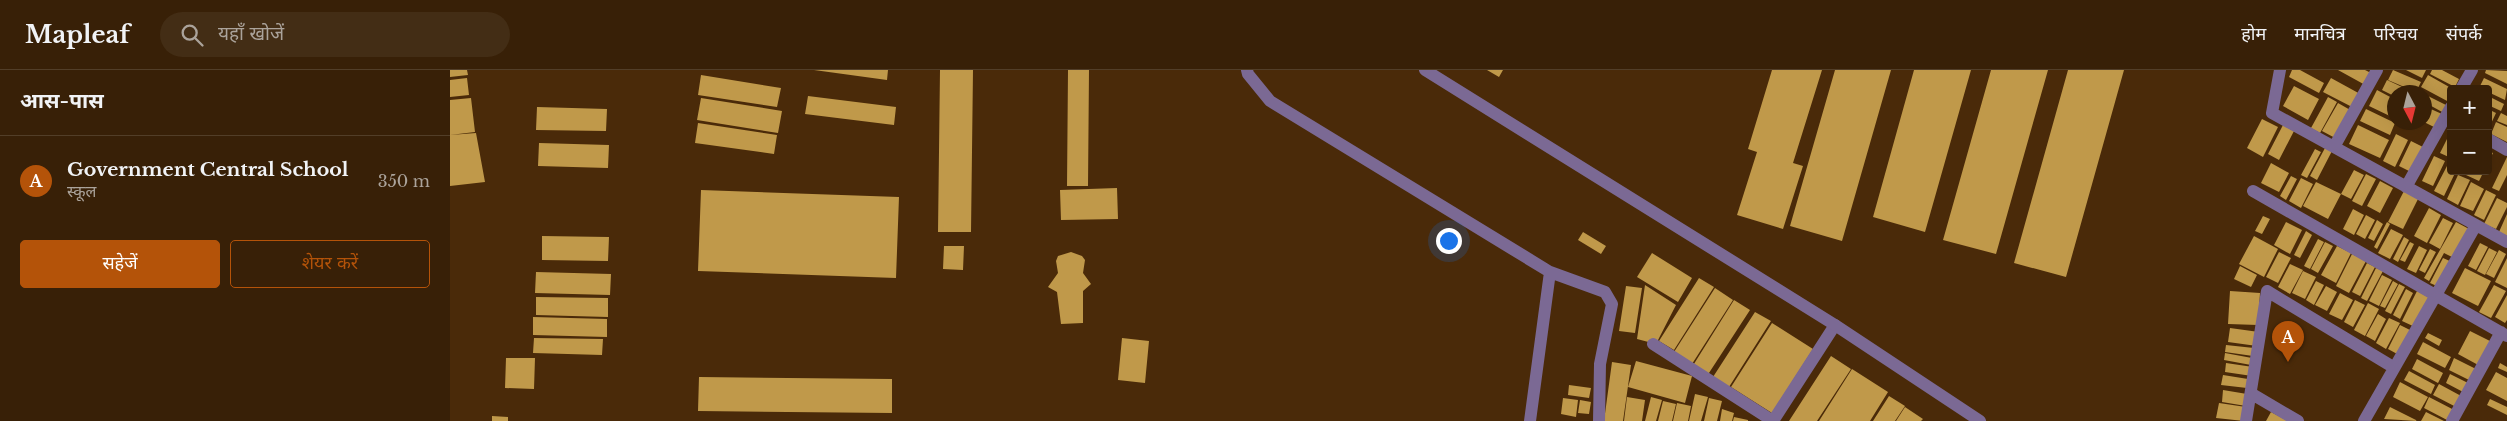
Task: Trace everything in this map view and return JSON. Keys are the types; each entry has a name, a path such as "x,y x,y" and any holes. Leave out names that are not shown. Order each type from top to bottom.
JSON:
{"street":[{"path":"1247,70 1248,74 1270,101 1550,272 1605,292 1610,296 1612,304 1600,364 1599,421"},
{"path":"1425,70 1836,325 1980,421"},
{"path":"2280,70 2272,113 2507,242"},
{"path":"2334,147 2377,70"},
{"path":"2463,85 2472,70"},
{"path":"2406,187 2447,116"},
{"path":"2492,142 2507,150"},
{"path":"2253,191 2504,334 2452,421"},
{"path":"2364,421 2393,367 2476,225"},
{"path":"1530,421 1550,272"},
{"path":"2246,421 2252,394 2267,291 2393,367"},
{"path":"1652,344 1773,421 1836,325"},
{"path":"2252,394 2298,421"}],"building":[{"path":"450,70 467,70 468,75 450,77"},
{"path":"814,70 888,70 887,80"},
{"path":"940,70 973,70 971,232 938,232"},
{"path":"1068,70 1089,70 1088,186 1067,186"},
{"path":"1487,70 1503,70 1499,77"},
{"path":"1772,70 1822,70 1793,163 1803,166 1783,229 1737,215 1757,152 1748,149"},
{"path":"1835,70 1891,70 1842,241 1790,226"},
{"path":"1914,70 1971,70 1925,232 1873,217"},
{"path":"1991,70 2048,70 1996,254 1943,240"},
{"path":"2068,70 2124,70 2066,277 2014,263"},
{"path":"2292,70 2300,70 2324,83 2319,93 2289,77"},
{"path":"2338,70 2365,70 2373,74 2367,86"},
{"path":"2393,70 2421,82 2420,85 2400,85 2388,80"},
{"path":"2406,70 2426,70 2422,78"},
{"path":"2432,70 2442,70 2459,79 2456,85 2451,85 2430,74"},
{"path":"2486,70 2507,71 2507,84 2485,73"},
{"path":"701,75 781,88 777,107 698,95"},
{"path":"2428,75 2447,86 2447,101 2432,93 2432,85 2422,85"},
{"path":"467,78 469,95 450,97 450,80"},
{"path":"2331,78 2362,95 2354,108 2323,92"},
{"path":"2484,78 2507,89 2505,100 2492,94 2492,85 2480,85"},
{"path":"2387,80 2398,85 2387,85 2387,92 2382,90"},
{"path":"2294,86 2319,99 2308,120 2283,106"},
{"path":"2377,90 2387,95 2387,115 2369,106"},
{"path":"808,96 896,107 894,125 805,114"},
{"path":"2328,97 2337,102 2320,133 2311,128"},
{"path":"471,98 475,132 450,135 450,100"},
{"path":"701,98 782,111 778,133 697,120"},
{"path":"2432,98 2447,106 2444,113 2432,106"},
{"path":"2492,98 2504,104 2501,111 2492,107"},
{"path":"2338,103 2352,111 2337,139 2322,131"},
{"path":"537,107 607,109 606,131 536,130"},
{"path":"2366,109 2387,119 2387,130 2392,130 2390,135 2360,121"},
{"path":"2432,110 2442,114 2436,128 2432,126"},
{"path":"2492,111 2496,113 2492,122"},
{"path":"2501,113 2507,116 2507,125 2497,121"},
{"path":"2262,119 2278,127 2263,157 2247,148"},
{"path":"2496,122 2507,127 2507,142 2492,134"},
{"path":"698,123 777,135 774,154 695,143"},
{"path":"2283,125 2294,131 2279,160 2268,154"},
{"path":"2358,125 2389,140 2380,158 2349,144"},
{"path":"476,133 485,182 450,186 450,135"},
{"path":"2396,134 2408,140 2395,167 2383,161"},
{"path":"2447,139 2447,156 2440,153"},
{"path":"2411,141 2423,147 2411,172 2399,166"},
{"path":"539,143 609,145 608,168 538,166"},
{"path":"2325,148 2332,151 2317,180 2310,176"},
{"path":"2315,149 2321,152 2307,178 2301,175"},
{"path":"2434,156 2445,161 2433,186 2422,181"},
{"path":"2507,157 2507,175 2499,191 2492,188"},
{"path":"2271,163 2289,173 2279,192 2261,183"},
{"path":"2447,166 2447,175 2454,175 2444,196 2434,191"},
{"path":"2354,170 2364,175 2351,199 2341,194"},
{"path":"2366,174 2376,179 2362,206 2352,201"},
{"path":"2458,175 2470,180 2458,205 2447,199"},
{"path":"2466,175 2482,175 2479,181"},
{"path":"2291,176 2297,179 2286,200 2280,196"},
{"path":"2301,178 2313,184 2301,208 2289,201"},
{"path":"2380,181 2393,188 2380,213 2367,206"},
{"path":"2316,182 2341,194 2328,219 2303,206"},
{"path":"2471,182 2484,189 2473,211 2460,206"},
{"path":"1117,188 1118,219 1061,220 1060,190"},
{"path":"701,190 899,197 896,278 698,271"},
{"path":"2486,190 2496,195 2484,220 2474,215"},
{"path":"2404,191 2418,199 2403,229 2388,222"},
{"path":"2497,198 2507,203 2507,207 2496,229 2484,224"},
{"path":"2429,208 2441,215 2427,243 2414,236"},
{"path":"2353,209 2364,215 2354,235 2343,229"},
{"path":"2507,214 2507,236 2499,232"},
{"path":"2366,215 2375,220 2365,239 2356,234"},
{"path":"2263,216 2270,219 2262,234 2255,231"},
{"path":"2443,218 2453,223 2440,249 2429,243"},
{"path":"2377,220 2383,224 2374,241 2368,238"},
{"path":"2286,222 2302,230 2290,254 2274,245"},
{"path":"2387,222 2390,224 2377,249 2374,247"},
{"path":"2456,222 2469,229 2454,258 2444,253 2429,281 2424,278"},
{"path":"2391,229 2403,235 2390,259 2378,253"},
{"path":"2306,231 2312,235 2300,258 2294,255"},
{"path":"1583,232 1606,246 1601,254 1578,240"},
{"path":"542,236 609,237 608,261 542,260"},
{"path":"2254,236 2278,249 2264,277 2239,264"},
{"path":"2404,237 2409,240 2398,262 2393,259"},
{"path":"2318,239 2324,242 2310,269 2304,266"},
{"path":"2325,242 2333,246 2318,273 2311,269"},
{"path":"2410,242 2414,244 2405,262 2400,260"},
{"path":"2480,243 2488,247 2476,270 2468,266"},
{"path":"944,246 964,246 963,270 943,269"},
{"path":"2337,246 2351,253 2336,283 2321,275"},
{"path":"2419,246 2427,250 2416,273 2407,269"},
{"path":"2489,248 2497,252 2485,275 2477,271"},
{"path":"2430,249 2436,252 2425,273 2419,270"},
{"path":"2499,250 2506,254 2494,278 2486,274"},
{"path":"1071,252 1082,256 1085,260 1083,273 1091,284 1083,291 1083,323 1061,324 1057,292 1048,287 1058,273 1056,261 1058,256"},
{"path":"2279,252 2291,258 2278,283 2266,277"},
{"path":"1652,253 1692,278 1678,302 1637,277"},
{"path":"2352,254 2366,261 2349,293 2336,286"},
{"path":"2443,258 2452,262 2439,287 2430,283"},
{"path":"2507,258 2507,288 2495,282"},
{"path":"2367,263 2375,267 2360,296 2352,292"},
{"path":"2290,264 2303,270 2290,294 2278,287"},
{"path":"2240,266 2257,275 2251,287 2234,279"},
{"path":"2376,268 2383,271 2367,301 2361,298"},
{"path":"2465,268 2491,281 2478,306 2452,293"},
{"path":"2303,271 2316,277 2305,299 2292,293"},
{"path":"536,272 611,274 610,295 535,293"},
{"path":"2382,275 2392,280 2379,306 2369,301"},
{"path":"1699,278 1714,287 1674,350 1659,341"},
{"path":"2316,281 2324,285 2314,305 2306,300"},
{"path":"2393,281 2398,284 2385,308 2380,306"},
{"path":"2399,284 2405,287 2391,314 2385,311"},
{"path":"1645,285 1676,305 1656,344 1637,339"},
{"path":"2494,285 2506,291 2491,318 2479,312"},
{"path":"1626,286 1642,288 1635,333 1619,331"},
{"path":"2326,286 2337,292 2327,311 2315,305"},
{"path":"1715,288 1733,300 1692,364 1674,352"},
{"path":"2406,289 2413,293 2400,319 2393,315"},
{"path":"2230,291 2260,293 2258,325 2228,324"},
{"path":"2417,291 2430,298 2415,327 2402,321"},
{"path":"2340,293 2353,300 2342,320 2329,314"},
{"path":"2507,295 2507,320 2505,323 2495,317"},
{"path":"536,297 608,298 608,317 536,315"},
{"path":"1734,300 1750,310 1707,376 1692,367"},
{"path":"2355,300 2365,305 2353,327 2344,322"},
{"path":"2368,303 2379,309 2365,336 2354,330"},
{"path":"1755,312 1771,321 1729,387 1713,377"},
{"path":"2378,314 2386,319 2375,341 2366,336"},
{"path":"533,317 607,319 607,337 533,335"},
{"path":"2389,318 2400,323 2386,349 2376,343"},
{"path":"1772,323 1813,349 1772,413 1731,387"},
{"path":"2400,325 2412,331 2399,355 2388,349"},
{"path":"2230,328 2259,332 2257,346 2228,342"},
{"path":"2470,331 2492,342 2480,366 2458,354"},
{"path":"2428,333 2442,340 2439,346 2425,338"},
{"path":"534,338 603,339 602,355 533,353"},
{"path":"1122,338 1149,341 1145,383 1118,380"},
{"path":"2423,342 2451,357 2445,368 2417,354"},
{"path":"2226,345 2254,348 2253,356 2225,352"},
{"path":"2225,353 2252,358 2251,365 2224,360"},
{"path":"1831,356 1851,369 1817,421 1789,421"},
{"path":"506,358 535,358 534,389 505,388"},
{"path":"2454,358 2476,369 2469,380 2449,370"},
{"path":"2417,359 2443,373 2438,383 2412,369"},
{"path":"1636,361 1692,376 1685,403 1628,387"},
{"path":"1612,362 1631,365 1623,421 1604,421"},
{"path":"2226,363 2253,367 2252,376 2225,372"},
{"path":"2500,363 2507,367 2507,372 2498,368"},
{"path":"1852,369 1888,392 1870,421 1819,421"},
{"path":"2409,371 2435,385 2431,394 2404,380"},
{"path":"2496,372 2507,378 2507,401 2486,390"},
{"path":"2450,374 2470,384 2465,393 2446,383"},
{"path":"2223,375 2248,379 2247,388 2221,385"},
{"path":"699,377 892,379 892,413 698,411"},
{"path":"2400,382 2428,397 2420,411 2393,397"},
{"path":"2439,384 2463,397 2458,408 2433,395"},
{"path":"1569,385 1591,388 1589,398 1568,395"},
{"path":"2223,390 2247,394 2246,406 2222,402"},
{"path":"1695,394 1708,397 1701,421 1689,421"},
{"path":"1889,396 1905,406 1895,421 1873,421"},
{"path":"1627,397 1645,400 1642,421 1624,421"},
{"path":"1651,397 1662,400 1656,421 1645,421"},
{"path":"2429,397 2456,411 2449,421 2424,408"},
{"path":"1563,398 1578,400 1576,417 1561,414"},
{"path":"1709,398 1722,401 1717,421 1704,421"},
{"path":"2490,399 2507,407 2507,415 2487,405"},
{"path":"1580,400 1591,402 1589,414 1578,413"},
{"path":"1663,401 1676,404 1672,421 1658,421"},
{"path":"1677,403 1691,406 1688,421 1673,421"},
{"path":"2219,403 2246,407 2244,421 2216,418"},
{"path":"1905,407 1923,419 1921,421 1896,421"},
{"path":"2390,407 2418,421 2384,419"},
{"path":"1722,409 1734,413 1732,421 1720,421"},
{"path":"2271,412 2288,421 2266,421"},
{"path":"2426,412 2444,421 2421,421"},
{"path":"492,416 508,417 508,421 492,421"},
{"path":"1734,417 1748,420 1748,421 1733,421"}],"place":[{"name":"Government Central School","path":"2288,362"}]}
